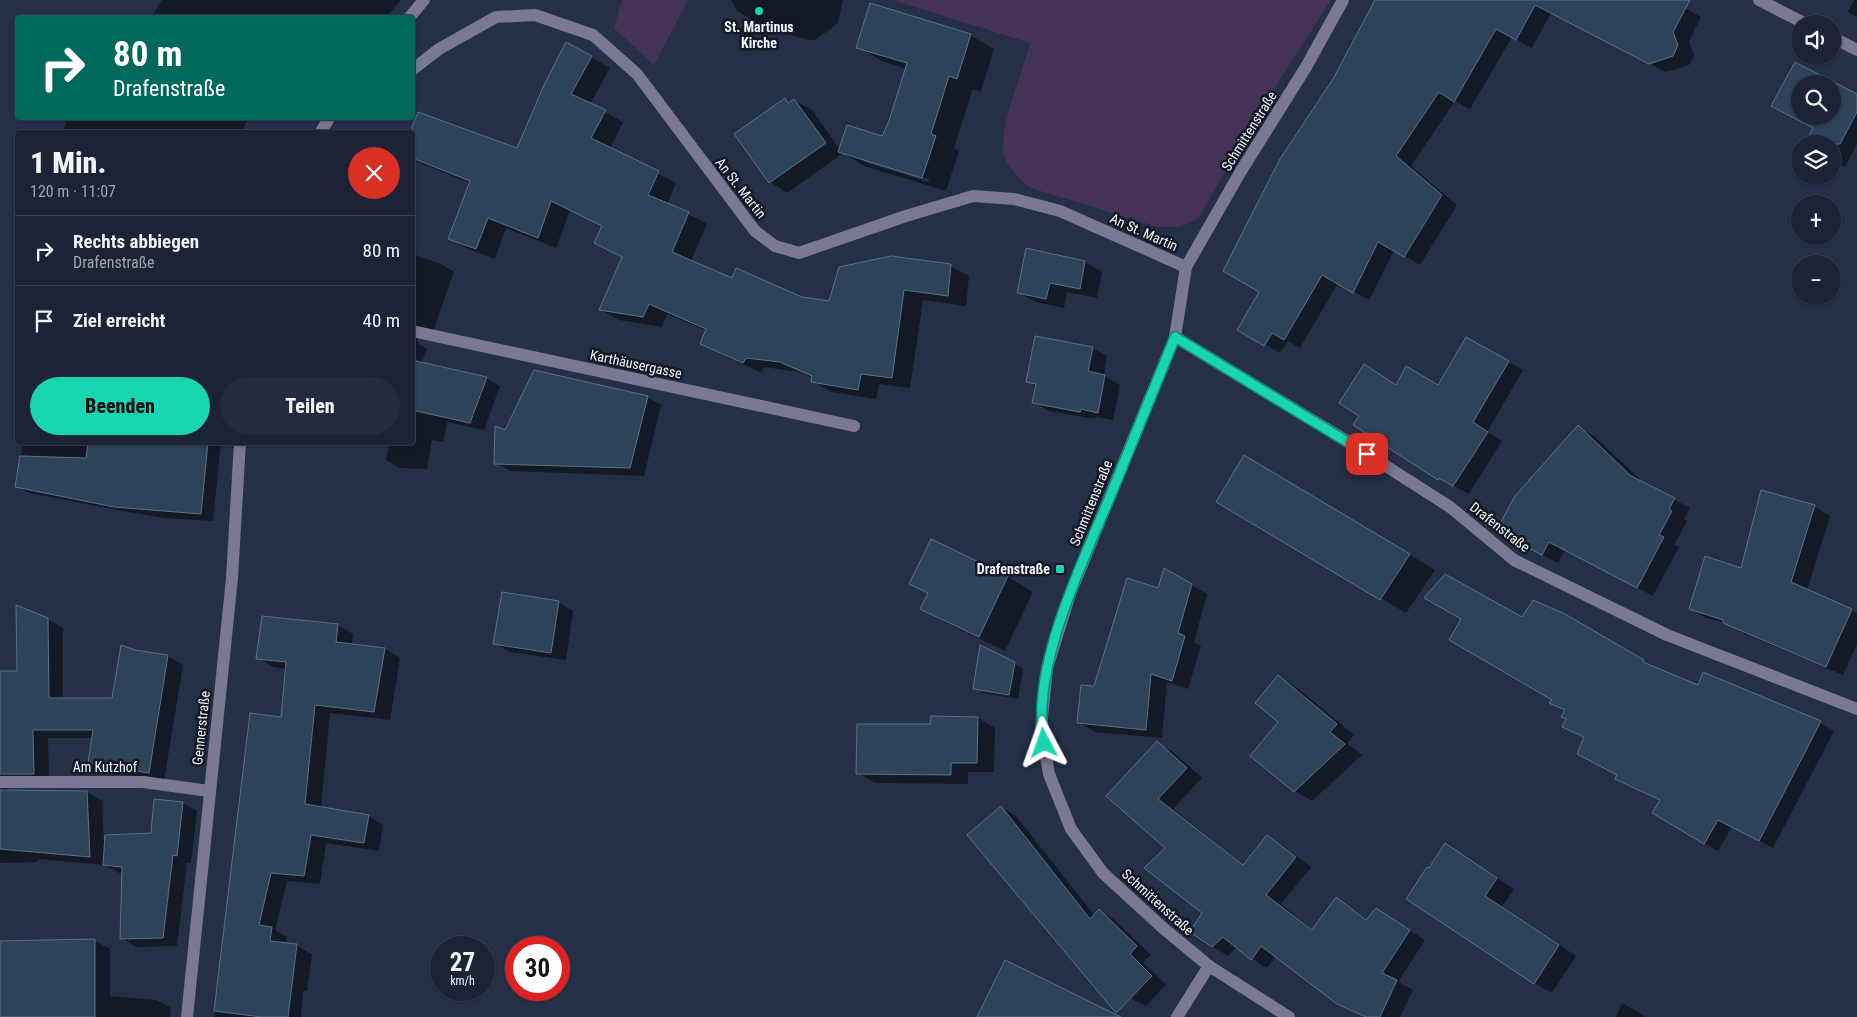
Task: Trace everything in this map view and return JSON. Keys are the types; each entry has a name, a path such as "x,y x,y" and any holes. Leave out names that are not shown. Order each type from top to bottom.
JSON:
{"street":[{"path":"412,15 424,0"},
{"name":"Schmittenstraße","path":"1289,1017 1278,1012 1209,966 1163,928 1103,873 1071,829 1050,774 1041,727 1046,668 1070,594 1175,337 1186,267 1306,67 1343,0"},
{"path":"1759,0 1791,16"},
{"name":"An St. Martin","path":"415,68 439,49 496,17 535,15 592,35 637,74 755,231 775,246 799,253 906,216 972,196 1014,199 1060,212 1186,267"},
{"path":"1841,42 1857,50"},
{"name":"Karthäusergasse","path":"415,332 854,426"},
{"name":"Drafenstraße","path":"1175,337 1350,443 1450,507 1514,560 1667,635 1857,709"},
{"name":"Gennerstraße","path":"187,1017 232,578 240,445"},
{"name":"Am Kutzhof","path":"0,782 143,782 209,791"},
{"path":"1177,1017 1209,966"}],"shaded area":[{"path":"622,0 688,0 654,65 614,28"},
{"path":"893,0 1331,0 1259,112 1199,218 1180,227 1158,227 1031,188 1012,170 1004,155 1004,131 1030,43"}],"building":[{"path":"1375,0 1690,0 1673,32 1678,45 1673,56 1649,64 1535,5 1516,40 1496,29 1454,102 1439,92 1396,156 1442,195 1404,257 1378,242 1353,293 1322,275 1284,340 1272,333 1264,346 1237,330 1259,292 1223,271 1280,159 1333,79"},
{"path":"870,3 971,34 957,79 949,76 931,134 936,136 922,178 838,152 847,125 882,136 889,121 907,63 856,48"},
{"path":"566,42 592,56 571,94 606,110 591,138 659,171 648,195 689,212 672,252 732,278 736,268 802,297 829,301 839,267 891,256 951,264 948,296 904,290 892,378 861,374 858,390 811,382 812,376 780,362 746,358 743,363 700,344 706,329 649,304 643,317 599,310 622,257 594,243 602,226 551,201 538,238 488,218 476,249 448,239 470,181 415,159 415,130 412,130 412,127 418,112 517,148 544,85"},
{"path":"1793,65 1801,65 1820,75 1791,75 1791,116 1771,106"},
{"path":"1841,86 1857,94 1857,112 1841,142 1841,135 1810,135 1813,128 1807,125 1841,125"},
{"path":"785,98 788,103 794,99 826,143 769,183 734,134"},
{"path":"1026,248 1085,261 1080,289 1050,283 1046,299 1017,293"},
{"path":"1035,336 1093,347 1088,371 1105,375 1098,413 1081,409 1080,412 1032,403 1036,384 1026,382"},
{"path":"1466,337 1509,361 1473,422 1488,432 1453,486 1439,478 1438,480 1353,425 1359,416 1339,403 1364,364 1396,385 1406,366 1438,385"},
{"path":"415,361 487,377 470,423 415,411"},
{"path":"534,370 648,396 630,468 494,464 495,426 505,430"},
{"path":"1578,425 1631,476 1675,498 1669,509 1672,511 1659,535 1664,537 1637,588 1549,542 1542,555 1496,531 1515,496"},
{"path":"88,445 208,445 201,514 114,507 15,487 20,456 86,458"},
{"path":"1244,455 1410,554 1380,600 1216,502"},
{"path":"1761,490 1815,505 1791,582 1852,609 1826,667 1723,623 1723,620 1689,609 1705,556 1741,568"},
{"path":"931,539 1008,576 979,637 920,609 928,593 909,584"},
{"path":"1164,568 1192,584 1178,633 1185,636 1172,681 1151,674 1146,730 1077,723 1081,685 1094,686 1127,578 1158,588"},
{"path":"1445,574 1522,617 1533,600 1565,614 1644,660 1643,662 1698,685 1703,672 1821,721 1759,841 1718,820 1704,844 1652,813 1660,800 1615,779 1617,775 1577,754 1584,737 1562,727 1566,719 1561,717 1565,710 1549,703 1552,700 1449,640 1461,619 1424,598"},
{"path":"502,592 559,601 551,653 493,644"},
{"path":"16,605 48,618 49,698 112,698 121,645 135,650 168,655 149,773 88,763 93,730 33,730 34,774 0,774 0,671 17,671"},
{"path":"262,616 338,624 336,642 385,648 374,712 315,705 305,804 369,815 364,843 311,835 304,876 271,873 259,925 272,927 270,941 297,944 288,1017 262,1017 214,1011 250,713 281,717 286,662 256,659"},
{"path":"980,645 1015,662 1009,695 973,689"},
{"path":"1278,675 1337,724 1330,732 1345,744 1294,792 1250,756 1278,722 1255,703"},
{"path":"931,716 978,717 977,763 951,763 951,775 856,774 857,724 930,724"},
{"path":"1157,741 1187,768 1158,799 1243,865 1267,835 1296,857 1266,895 1312,930 1336,897 1366,920 1376,908 1410,930 1382,973 1397,980 1380,1017 1366,1017 1337,1004 1261,946 1251,960 1223,937 1212,947 1190,932 1202,913 1144,868 1165,848 1106,796"},
{"path":"0,790 87,791 90,857 0,849"},
{"path":"154,799 183,802 177,856 173,855 163,938 120,939 122,867 103,865 105,835 151,833"},
{"path":"1001,806 1090,919 1099,909 1137,946 1130,954 1152,976 1116,1013 967,835"},
{"path":"1445,843 1497,878 1485,896 1559,945 1534,984 1406,899"},
{"path":"95,939 95,1017 0,1017 0,941"},
{"path":"1005,960 1121,1017 977,1017"}],"place":[{"name":"St. Martinus Kirche","path":"759,11"},
{"name":"Drafenstraße","path":"1060,569"}],"route":[{"path":"1044,743 1041,727 1046,668 1070,594 1175,337 1367,454"}]}
